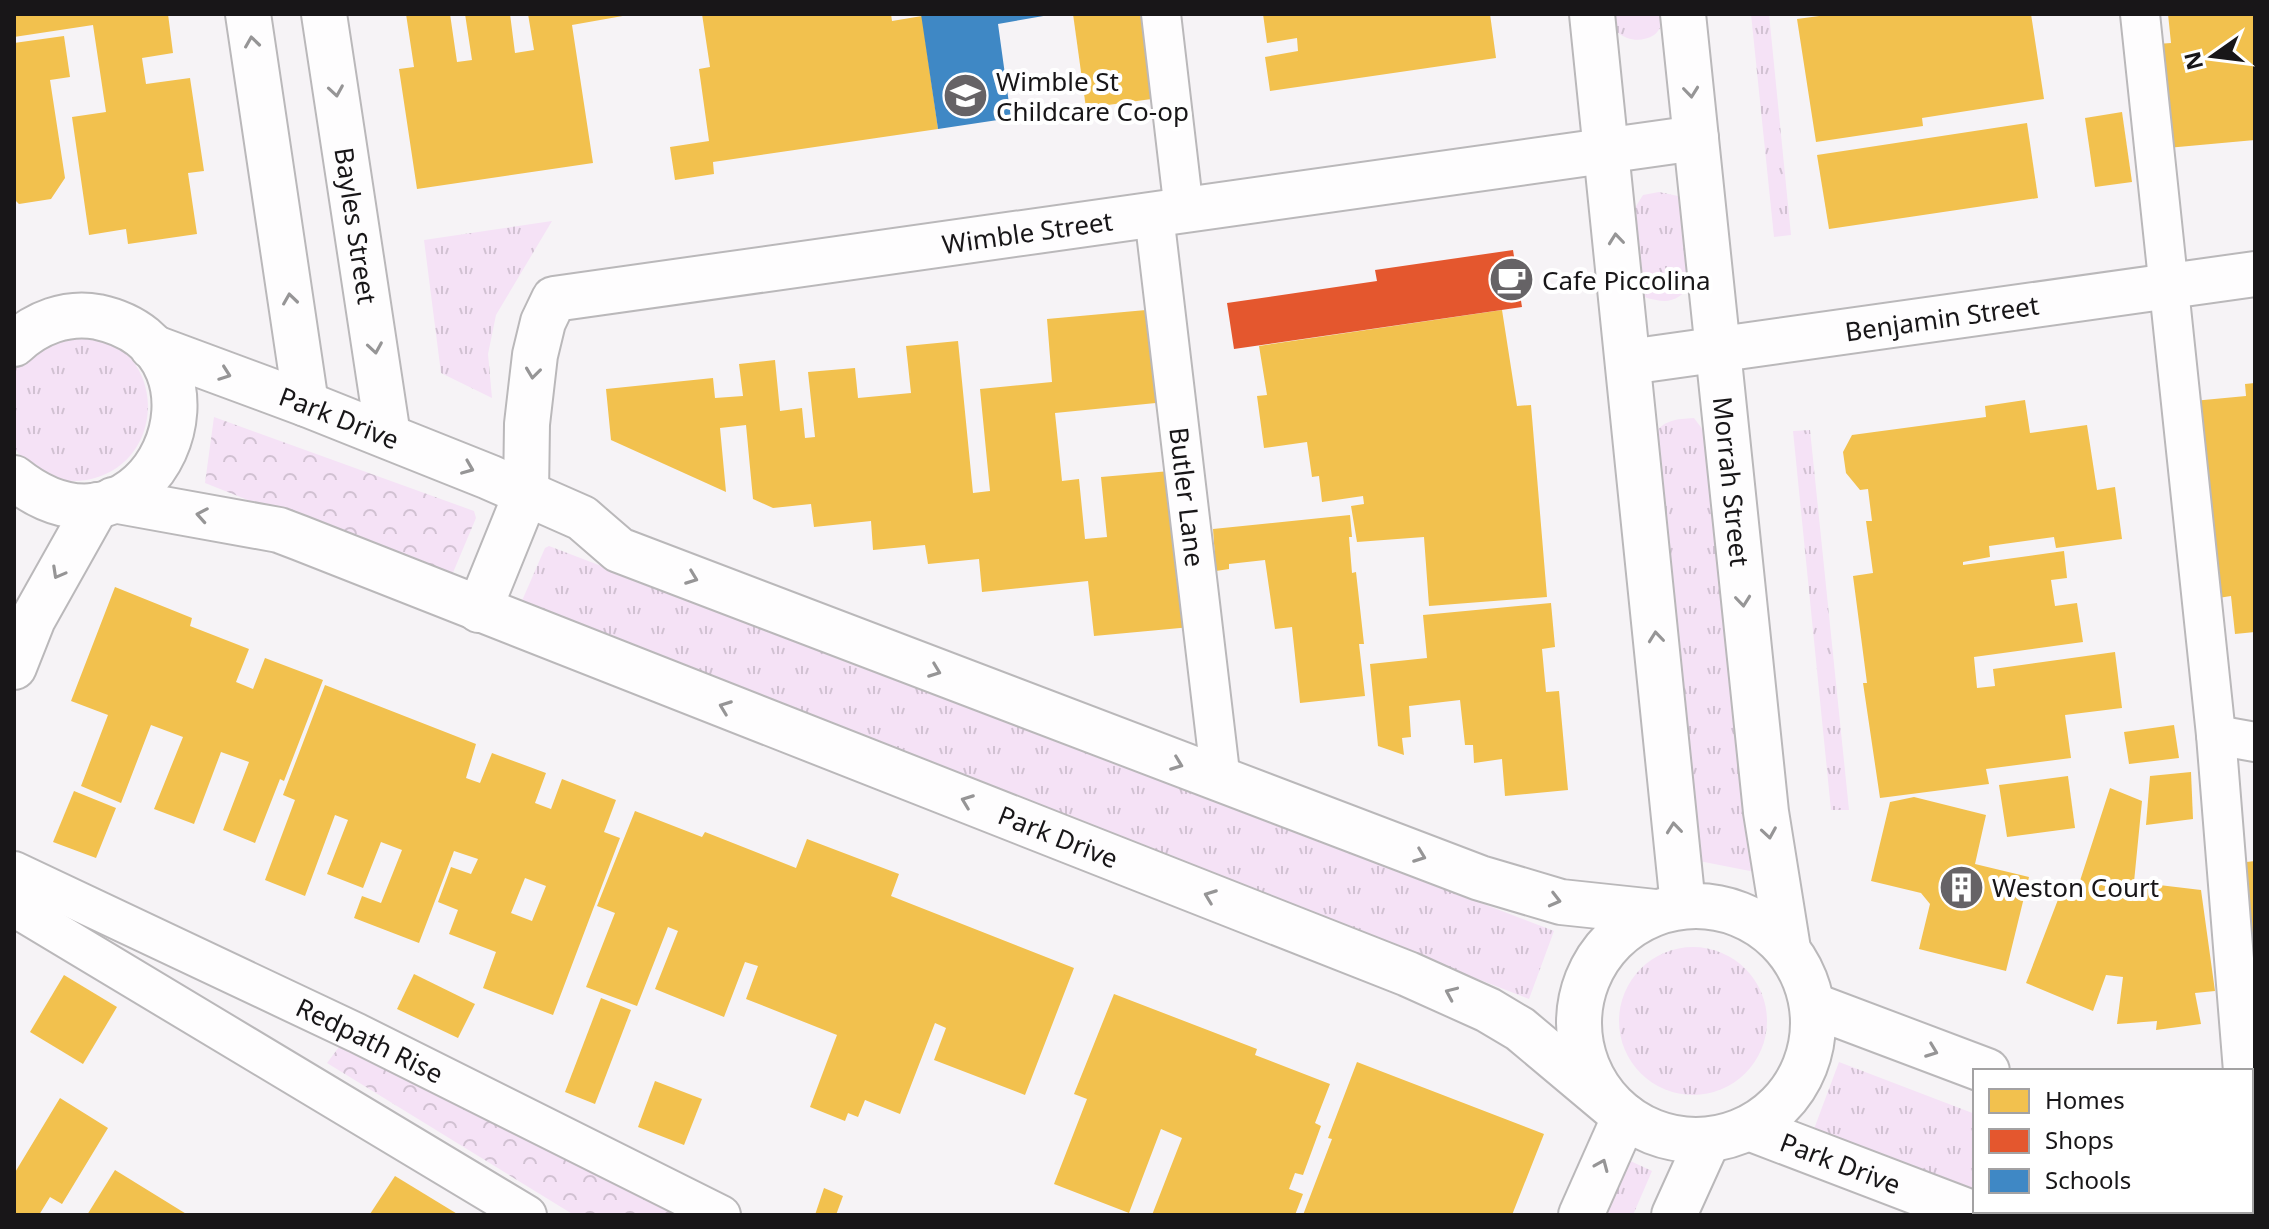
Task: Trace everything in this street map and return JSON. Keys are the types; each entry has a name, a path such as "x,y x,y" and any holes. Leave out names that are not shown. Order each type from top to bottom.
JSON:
{"street":[{"path":"248,14 306,404"},
{"name":"Bayles Street","path":"324,14 388,436"},
{"path":"1592,14 1629,362 1669,909"},
{"name":"Morrah Street","path":"1683,14 1766,812 1788,949"},
{"name":"Wimble Street","path":"526,494 527,424 535,355 543,322 554,299 1696,138"},
{"name":"Benjamin Street","path":"1629,362 2255,274"},
{"path":"14,300 94,316"},
{"path":"14,344 26,333 47,322 70,316 94,316"},
{"name":"Park Drive","path":"94,316 115,322 152,347 388,436 582,518 619,550 1221,781 1480,878 1561,902 1669,909"},
{"path":"14,667 33,619 105,502 137,488 155,469 169,446 175,420 174,395 166,369 152,347"},
{"name":"Park Drive","path":"14,478 39,496 67,505 105,502 279,530 1408,974 1488,1010 1520,1029 1619,1111"},
{"path":"479,610 526,494"},
{"path":"1721,908 1758,923 1788,949 1803,975 1812,1005 1812,1042 1801,1077 1779,1107 1729,1134 1678,1140 1650,1131 1619,1111 1591,1075 1579,1038 1581,999 1595,962 1621,933 1669,909 1721,908"},
{"path":"1812,1005 1982,1069"},
{"path":"1581,1215 1619,1111"},
{"path":"1674,1215 1729,1134"},
{"name":"Park Drive","path":"1729,1134 1977,1215"}],"lane":[{"name":"Butler Lane","path":"1161,14 1169,213 1221,781"},
{"path":"2140,14 2216,735 2243,1069"},
{"path":"2216,735 2255,742"},
{"name":"Redpath Rise","path":"14,871 357,1033 721,1215"},
{"path":"14,907 527,1215"}],"green space":[{"path":"1608,14 1666,14 1666,19 1654,35 1639,40 1618,33"},
{"path":"1751,14 1769,14 1791,235 1774,237"},
{"path":"1659,192 1678,196 1687,218 1693,282 1677,298 1666,301 1644,297 1635,280 1628,219 1643,195"},
{"path":"552,221 496,315 488,354 492,398 441,373 424,240"},
{"path":"74,334 99,338 121,350 137,366 146,387 148,409 144,431 134,451 117,467 95,478 74,481 57,479 41,472 26,462 14,447 14,368 29,350"},
{"path":"214,417 474,511 476,518 452,575 444,578 205,483"},
{"path":"1694,418 1703,430 1707,447 1755,872 1694,860 1653,435 1671,421"},
{"path":"1810,430 1849,810 1831,810 1793,431"},
{"path":"549,546 1554,931 1529,999 523,609 521,603 545,548"},
{"path":"1693,947 1721,953 1745,969 1761,993 1767,1021 1761,1049 1745,1073 1721,1089 1693,1095 1665,1089 1641,1073 1625,1049 1619,1021 1625,993 1641,969 1665,953"},
{"path":"339,1047 677,1215 574,1215 327,1063"},
{"path":"1839,1062 1973,1113 1973,1189 1814,1129"},
{"path":"1626,1159 1652,1171 1633,1215 1603,1215"},
{"path":"2035,1213 2243,1215 2040,1215"}],"building: Homes":[{"path":"14,14 168,14 173,53 142,58 146,84 190,78 204,171 188,173 197,234 128,244 126,229 89,235 72,117 106,112 93,25 14,37"},
{"path":"406,14 450,14 457,62 472,60 465,14 510,14 515,53 534,50 528,14 634,14 572,25 593,163 417,189 399,69 414,67"},
{"path":"702,14 891,14 892,21 922,16 938,129 713,162 714,174 675,180 670,147 709,141 699,69 710,67"},
{"path":"1073,14 1153,14 1166,97 1086,108"},
{"path":"1263,14 1490,14 1496,58 1270,91 1265,57 1298,51 1297,38 1267,43"},
{"path":"1834,14 2031,14 2044,99 1922,118 1923,126 1816,142 1797,19"},
{"path":"2168,14 2253,14 2255,140 2167,148 2157,44 2171,43"},
{"path":"64,36 70,77 50,80 65,178 51,199 19,204 14,199 14,43"},
{"path":"2122,112 2132,182 2095,187 2085,118"},
{"path":"2027,123 2038,198 1829,229 1817,155"},
{"path":"1157,309 1166,402 1055,413 1062,481 1079,479 1085,539 1107,537 1101,477 1170,471 1191,627 1094,636 1088,581 982,592 979,559 928,564 925,545 873,550 871,521 814,527 811,504 773,508 753,499 746,425 720,428 726,492 611,440 606,389 713,378 715,398 743,396 739,364 775,360 780,411 802,408 805,438 815,437 808,372 855,368 858,398 911,393 906,346 958,341 973,493 990,491 980,389 1052,382 1047,319"},
{"path":"1502,310 1517,406 1531,405 1547,597 1429,606 1424,537 1357,542 1351,506 1364,504 1363,496 1322,502 1319,476 1312,477 1307,442 1264,448 1257,396 1267,395 1259,346"},
{"path":"2255,383 2255,632 2235,634 2231,596 2212,599 2193,401 2246,396 2245,384"},
{"path":"2025,400 2030,433 2087,425 2097,490 2115,487 2122,539 2056,548 2054,537 1989,546 1990,557 1963,562 1963,565 2064,551 2067,578 2051,580 2055,606 2077,603 2083,642 1974,657 1977,688 1995,686 1993,669 2115,652 2122,708 2065,715 2071,758 1986,769 1989,784 1880,798 1863,683 1867,683 1853,576 1873,573 1866,521 1872,521 1868,489 1860,490 1846,473 1843,452 1852,435 1986,417 1985,406"},
{"path":"1350,515 1352,573 1356,572 1364,644 1359,644 1365,696 1300,703 1292,627 1275,629 1265,560 1229,564 1229,569 1216,571 1213,529"},
{"path":"115,587 192,618 190,626 249,649 236,682 253,689 265,658 323,680 284,781 280,779 255,843 223,830 249,762 221,752 194,824 154,809 183,737 151,725 121,803 81,786 108,715 71,701"},
{"path":"1551,603 1555,647 1542,649 1546,692 1559,691 1568,790 1505,796 1502,759 1474,763 1473,745 1465,745 1460,700 1409,706 1411,737 1402,738 1404,755 1378,746 1370,664 1427,658 1423,615"},
{"path":"325,685 476,744 466,778 480,783 492,753 546,773 535,803 551,809 562,779 616,800 604,832 620,838 553,1015 483,988 496,952 449,934 458,910 438,902 451,867 471,874 478,859 454,851 419,943 354,918 362,896 381,903 402,850 381,842 363,888 327,874 348,820 335,815 305,896 265,880 295,800 283,795","holes":["525,878 546,886 532,921 511,913"]},
{"path":"2174,725 2179,758 2129,764 2124,732"},
{"path":"2191,772 2193,819 2146,825 2150,776"},
{"path":"2068,776 2075,828 2007,837 1999,785"},
{"path":"2110,788 2142,801 2134,882 2201,890 2215,991 2195,993 2201,1024 2156,1030 2157,1021 2117,1024 2123,977 2106,975 2093,1011 2026,983 2064,884 2077,890"},
{"path":"74,791 116,808 96,858 53,842"},
{"name":"Weston Court","path":"1914,797 1986,815 1975,864 2029,877 2006,971 1919,949 1930,904 1921,893 1871,881 1890,802"},
{"path":"635,811 702,837 705,832 796,868 807,839 899,874 891,896 1074,968 1025,1095 934,1060 946,1028 935,1023 900,1114 865,1100 858,1117 848,1113 845,1121 810,1107 837,1035 746,999 758,966 745,962 724,1017 655,989 678,931 668,927 637,1006 586,987 615,913 597,906"},
{"path":"2255,861 2255,988 2238,863"},
{"path":"414,974 475,1004 458,1038 397,1009"},
{"path":"64,975 117,1007 83,1064 30,1032"},
{"path":"1114,994 1257,1049 1255,1055 1330,1084 1315,1123 1321,1126 1303,1175 1295,1173 1289,1189 1303,1194 1295,1215 1152,1215 1182,1138 1161,1129 1129,1213 1054,1184 1087,1099 1074,1094"},
{"path":"601,998 631,1010 595,1104 565,1092"},
{"path":"1357,1062 1544,1134 1512,1215 1303,1215"},
{"path":"655,1081 702,1099 684,1145 638,1127"},
{"path":"60,1098 108,1128 62,1204 50,1197 39,1215 14,1215 14,1174"},
{"path":"115,1170 188,1215 87,1215"},
{"path":"395,1176 459,1215 370,1214"},
{"path":"824,1188 843,1196 836,1215 815,1215"}],"building: Shops":[{"path":"1513,250 1522,307 1234,349 1227,303 1377,281 1375,270"}],"building: Schools":[{"path":"921,14 1055,14 998,24 1011,118 938,129"}],"place":[{"name":"Wimble St Childcare Co-op","path":"965,96"},
{"name":"Cafe Piccolina","path":"1511,280"},
{"name":"Weston Court","path":"1961,887"}]}
